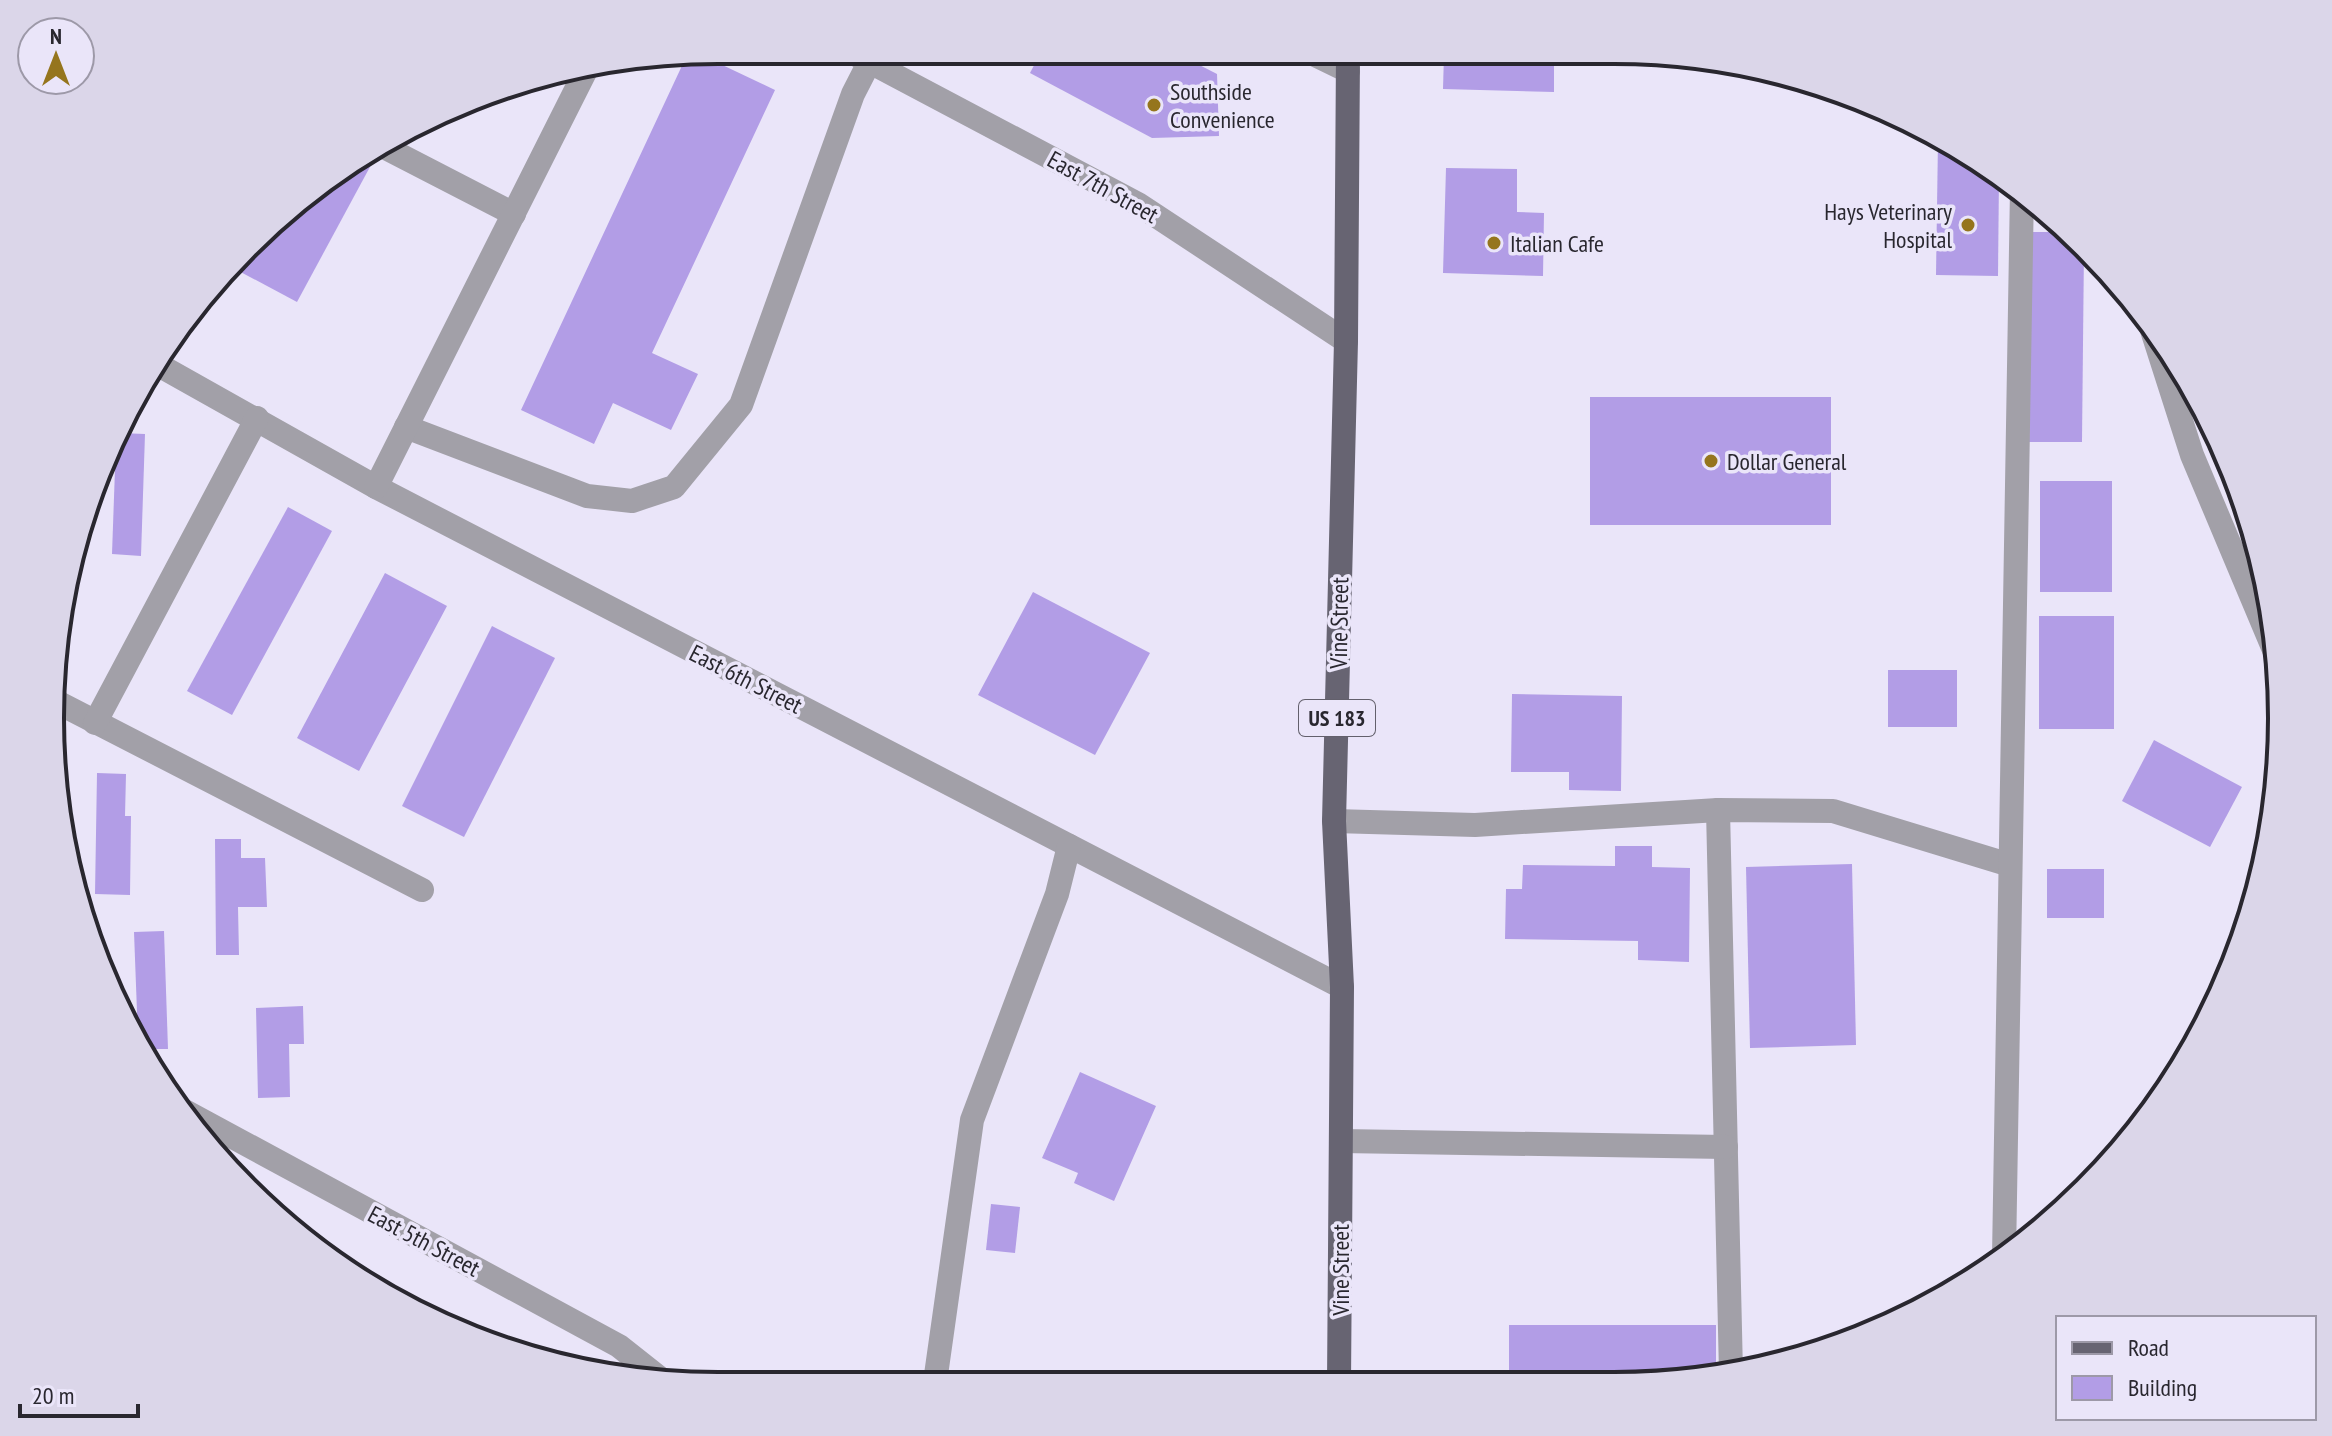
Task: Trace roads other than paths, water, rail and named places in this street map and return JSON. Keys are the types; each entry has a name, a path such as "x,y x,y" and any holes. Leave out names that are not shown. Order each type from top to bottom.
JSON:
{"main road":[{"name":"Vine Street","path":"1339,1372 1342,987 1334,821 1346,341 1348,64"}],"street":[{"path":"406,427 587,496 632,501 674,487 741,405 862,64"},
{"name":"East 7th Street","path":"881,64 1138,204 1346,341"},
{"path":"376,487 582,79"},
{"path":"392,151 514,214"},
{"path":"2004,1243 2022,207"},
{"path":"2162,362 2192,455 2259,614"},
{"name":"East 6th Street","path":"166,369 376,487 1342,987"},
{"path":"95,723 257,418"},
{"path":"64,706 422,890"},
{"path":"1334,821 1475,825 1718,810 1833,811 2010,865"},
{"path":"1718,810 1731,1361"},
{"path":"936,1372 972,1120 1057,894 1069,846"},
{"name":"East 5th Street","path":"203,1121 619,1346 646,1368"},
{"path":"1341,1141 1726,1147"}],"place":[{"name":"Southside Convenience","path":"1154,105"},
{"name":"Hays Veterinary Hospital","path":"1968,225"},
{"name":"Italian Cafe","path":"1494,243"},
{"name":"Dollar General","path":"1711,461"}]}
